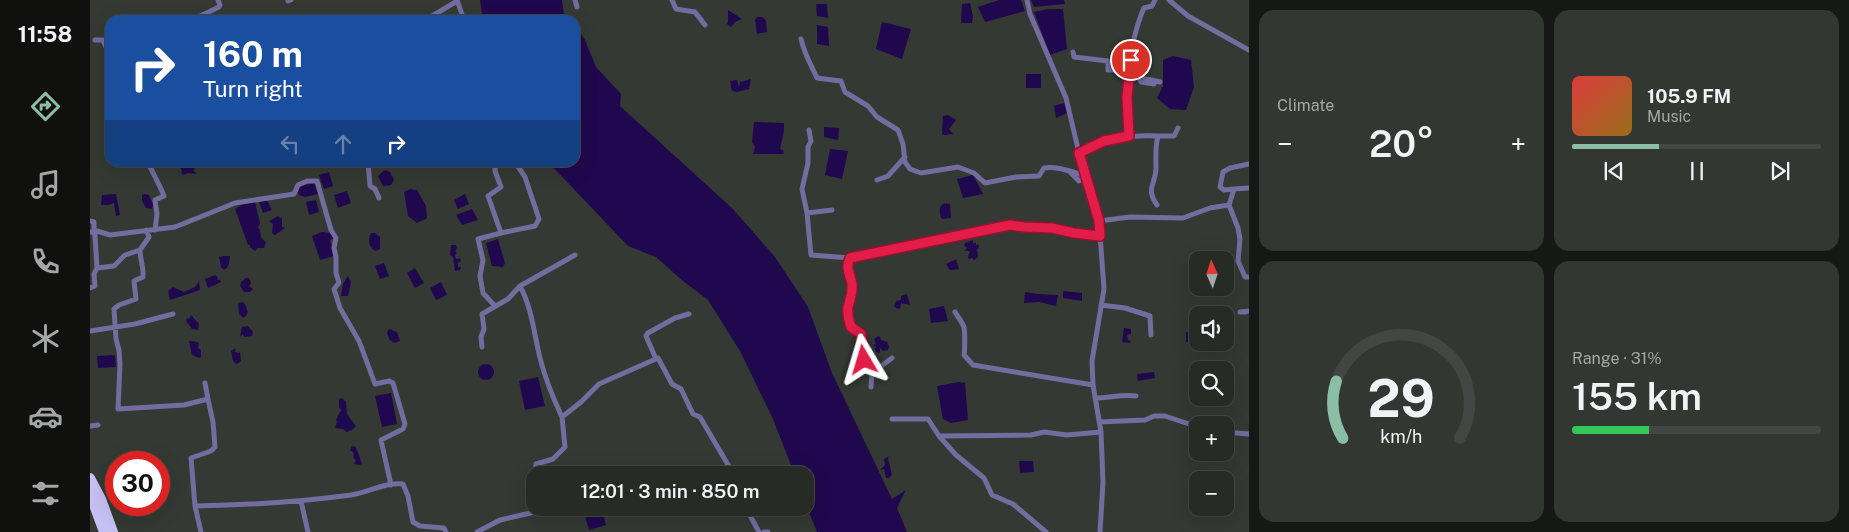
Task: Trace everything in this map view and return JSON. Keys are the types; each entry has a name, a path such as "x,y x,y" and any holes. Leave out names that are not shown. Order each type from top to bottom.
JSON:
{"highway":[{"path":"90,478 101,499 113,532"},
{"path":"90,494 92,507 104,532"}],"street":[{"path":"203,15 218,8 220,5 218,0"},
{"path":"434,15 457,0 462,15"},
{"path":"575,0 577,7"},
{"path":"672,0 676,8 696,12 705,25"},
{"path":"1027,0 1030,14 1066,98 1079,153 1099,221 1103,254 1104,289 1092,361 1093,385 1101,432 1100,532"},
{"path":"1129,136 1127,97 1139,20 1144,8 1152,6 1155,0"},
{"path":"1168,0 1188,16 1249,50"},
{"path":"801,39 804,53 810,60 817,78 842,82 845,92 868,106 877,117 898,130 904,144 905,162 910,169 921,172 958,167 974,173 985,183 1039,176 1044,168 1052,167 1086,176"},
{"path":"95,40 103,40 105,45"},
{"path":"1073,52 1074,57 1108,61 1108,70 1122,70 1121,74 1138,77 1141,82 1160,84"},
{"path":"1079,153 1104,141 1129,136 1174,136 1178,128"},
{"path":"809,130 811,141 808,146 808,163 802,189 807,213 811,255 850,258 1010,225 1052,228 1100,236"},
{"path":"1157,205 1152,198 1151,184 1156,170 1156,144 1158,136"},
{"path":"878,180 888,176 905,157"},
{"path":"1249,164 1230,168 1223,172 1220,187 1224,190 1249,188"},
{"path":"151,167 164,196 155,200 157,214 155,230"},
{"path":"368,167 370,186 375,189 379,198"},
{"path":"495,167 501,186 488,196 500,233"},
{"path":"495,306 483,293 480,276 483,260 478,239 535,226 539,218 525,177 518,167"},
{"path":"92,232 110,236 175,227 235,203 294,194 298,185 307,181 318,182 331,230 336,238 334,248 339,283 334,290 340,308 359,341 375,384 389,381 393,383 405,424 403,429 381,440 391,485"},
{"path":"1234,189 1229,205 1240,239 1238,261 1244,277 1249,277"},
{"path":"1099,221 1130,217 1183,218 1210,208 1229,205"},
{"path":"807,213 832,210"},
{"path":"90,221 94,222 92,232 95,235 97,268 94,274 94,286 90,288"},
{"path":"97,268 114,266 124,255 140,250 149,238 146,230"},
{"path":"140,250 143,277 134,281 136,299 119,305 114,309 120,364 118,409 184,404 208,399"},
{"path":"482,347 480,337 484,329 482,314 508,299 520,286 575,254"},
{"path":"850,258 847,265 852,283 852,298 848,307 848,319 851,327 861,334 864,360 867,368 872,372"},
{"path":"520,286 527,299 540,359 551,393 562,417 565,447 553,459 536,464 536,466"},
{"path":"1101,305 1125,308 1150,316 1151,335"},
{"path":"955,312 964,327 964,355 973,364 1093,385"},
{"path":"90,331 135,324 173,314"},
{"path":"689,314 675,318 646,336 656,359 658,358 672,384 681,389 693,414 700,417 729,466"},
{"path":"872,372 892,358"},
{"path":"562,417 599,384 656,359"},
{"path":"871,387 872,372"},
{"path":"201,532 195,506 191,458 211,451 215,447 206,382"},
{"path":"1095,398 1112,398 1124,395 1136,396"},
{"path":"1099,422 1146,420 1154,416 1165,416 1189,425"},
{"path":"892,419 928,419 939,436 956,455 984,478 992,495 1013,504 1046,532"},
{"path":"90,426 98,424"},
{"path":"939,436 1031,435 1044,432 1067,435 1101,432"},
{"path":"1234,433 1249,434"},
{"path":"195,506 235,506 300,501 354,494 403,484 408,496 413,522 420,526 444,528 446,532"},
{"path":"300,501 308,532"},
{"path":"477,532 500,520 526,514"},
{"path":"750,516 759,532"}],"shaded area":[{"path":"480,0 562,0 564,15 482,15"},
{"path":"999,0 1021,0 1025,11 985,22 978,7"},
{"path":"1031,0 1064,0 1065,4 1034,7"},
{"path":"970,3 973,16 972,23 961,23 962,4"},
{"path":"816,4 827,4 828,18 817,16"},
{"path":"1048,9 1063,9 1067,49 1050,55 1034,12"},
{"path":"728,10 742,19 735,22 731,27 727,24"},
{"path":"757,17 763,17 766,21 767,32 757,34 755,20"},
{"path":"882,22 911,29 902,59 876,49"},
{"path":"817,25 828,27 829,46 817,44"},
{"path":"580,32 596,67 621,94 620,106 733,209 775,257 808,307 832,373 892,499 906,490 897,508 907,532 817,532 811,516 814,516 814,466 791,466 773,419 740,351 708,300 656,257 628,246 553,167 580,167"},
{"path":"1173,56 1191,60 1194,87 1186,110 1170,109 1157,98 1163,86 1163,60"},
{"path":"1026,74 1041,74 1041,88 1026,88"},
{"path":"751,79 749,89 737,92 732,91 730,81 737,80 739,87 740,82"},
{"path":"1064,103 1067,113 1056,118 1054,106"},
{"path":"948,115 956,120 949,129 953,134 943,135 943,116"},
{"path":"754,122 784,123 780,149 783,150 784,154 753,154 755,147 752,142"},
{"path":"824,127 839,128 838,140 824,137"},
{"path":"830,149 848,151 842,179 825,175"},
{"path":"180,167 194,167 195,169 193,170 197,174 188,173 184,175 181,173"},
{"path":"385,170 390,172 394,180 391,185 383,186 378,176"},
{"path":"329,172 333,186 324,189 319,175"},
{"path":"973,175 983,194 963,198 957,179"},
{"path":"314,183 318,194 305,197 299,195 300,186"},
{"path":"410,189 417,190 426,206 427,218 417,223 408,216 404,192"},
{"path":"347,191 351,203 338,208 334,195"},
{"path":"116,194 120,215 116,216 114,203 101,205 102,195"},
{"path":"465,194 469,204 458,209 454,200"},
{"path":"142,195 149,195 153,205 152,209 146,208 142,201"},
{"path":"267,200 272,210 263,213 259,202"},
{"path":"316,200 319,212 309,215 306,202"},
{"path":"255,202 260,223 258,228 261,237 266,243 264,248 257,248 255,251 248,245 235,209 241,205"},
{"path":"944,203 950,204 951,218 942,219 940,215 941,206"},
{"path":"472,209 478,220 462,225 456,215"},
{"path":"278,216 282,219 282,227 285,228 275,235 272,233 273,224 269,221"},
{"path":"322,232 331,233 334,238 330,240 334,256 320,260 312,236"},
{"path":"371,233 375,233 380,237 380,249 375,251 369,243"},
{"path":"498,239 505,263 503,267 492,266 486,243"},
{"path":"973,240 973,243 976,243 976,246 978,244 979,248 977,249 978,257 974,260 968,257 970,251 964,251 967,248 964,245 965,243"},
{"path":"451,245 456,245 455,251 457,253 455,255 456,259 460,258 461,261 458,263 458,267 461,267 460,270 455,271 453,257 450,255"},
{"path":"230,256 228,266 224,270 221,267 219,257"},
{"path":"956,259 959,269 950,270 946,264"},
{"path":"384,263 389,276 380,279 375,266"},
{"path":"415,268 424,283 415,288 407,273"},
{"path":"215,275 221,282 208,288 205,279"},
{"path":"348,276 351,282 348,296 341,296 343,284"},
{"path":"249,278 251,283 249,286 253,289 250,292 244,292 240,286 241,282"},
{"path":"199,281 200,290 170,300 168,291 173,287 184,292 195,287"},
{"path":"441,282 447,295 436,300 430,288"},
{"path":"1063,291 1082,293 1082,301 1063,298"},
{"path":"1025,292 1058,295 1056,306 1039,302 1024,303"},
{"path":"907,294 910,305 901,303 900,309 896,308 894,306 896,301 901,300 901,296"},
{"path":"242,302 245,304 248,312 243,318 239,314 238,303"},
{"path":"944,306 948,321 931,323 929,309"},
{"path":"191,315 199,324 198,330 192,329 186,321"},
{"path":"248,326 253,332 252,336 244,337 243,334 240,337 242,327"},
{"path":"1124,328 1131,329 1131,334 1127,335 1128,340 1131,341 1130,343 1122,342"},
{"path":"389,329 397,332 400,341 394,343 389,339 387,332"},
{"path":"1186,332 1189,332 1189,342 1186,342"},
{"path":"878,336 881,340 887,342 888,350 883,351 880,348 878,353 875,350 876,347 873,345 876,344 874,339"},
{"path":"189,341 199,343 198,348 201,350 201,357 192,355"},
{"path":"236,348 235,352 239,353 240,351 241,361 237,364 233,360 231,351"},
{"path":"115,355 116,367 98,368 97,356"},
{"path":"486,364 492,366 494,372 492,378 486,380 480,378 478,372 480,366"},
{"path":"1154,372 1155,378 1138,381 1137,374"},
{"path":"538,377 545,406 525,410 519,381"},
{"path":"959,382 965,383 968,420 951,423 943,419 937,386"},
{"path":"391,393 397,424 382,427 375,396"},
{"path":"342,398 346,402 347,414 356,426 347,432 343,429 335,428 336,420 341,410 339,399"},
{"path":"352,446 356,447 362,464 354,464 356,460 353,457 354,453 350,450"},
{"path":"890,456 888,458 892,475 886,478 884,469 880,470 885,465 884,459"},
{"path":"1019,461 1033,461 1034,472 1020,473"},
{"path":"585,516 603,516 606,525 589,530"}],"route":[{"path":"864,360 861,334 851,327 848,319 848,307 852,298 852,283 847,265 850,258 1010,225 1052,228 1059,231 1100,236 1099,221 1079,153 1104,141 1129,136 1127,97 1131,60"}]}
